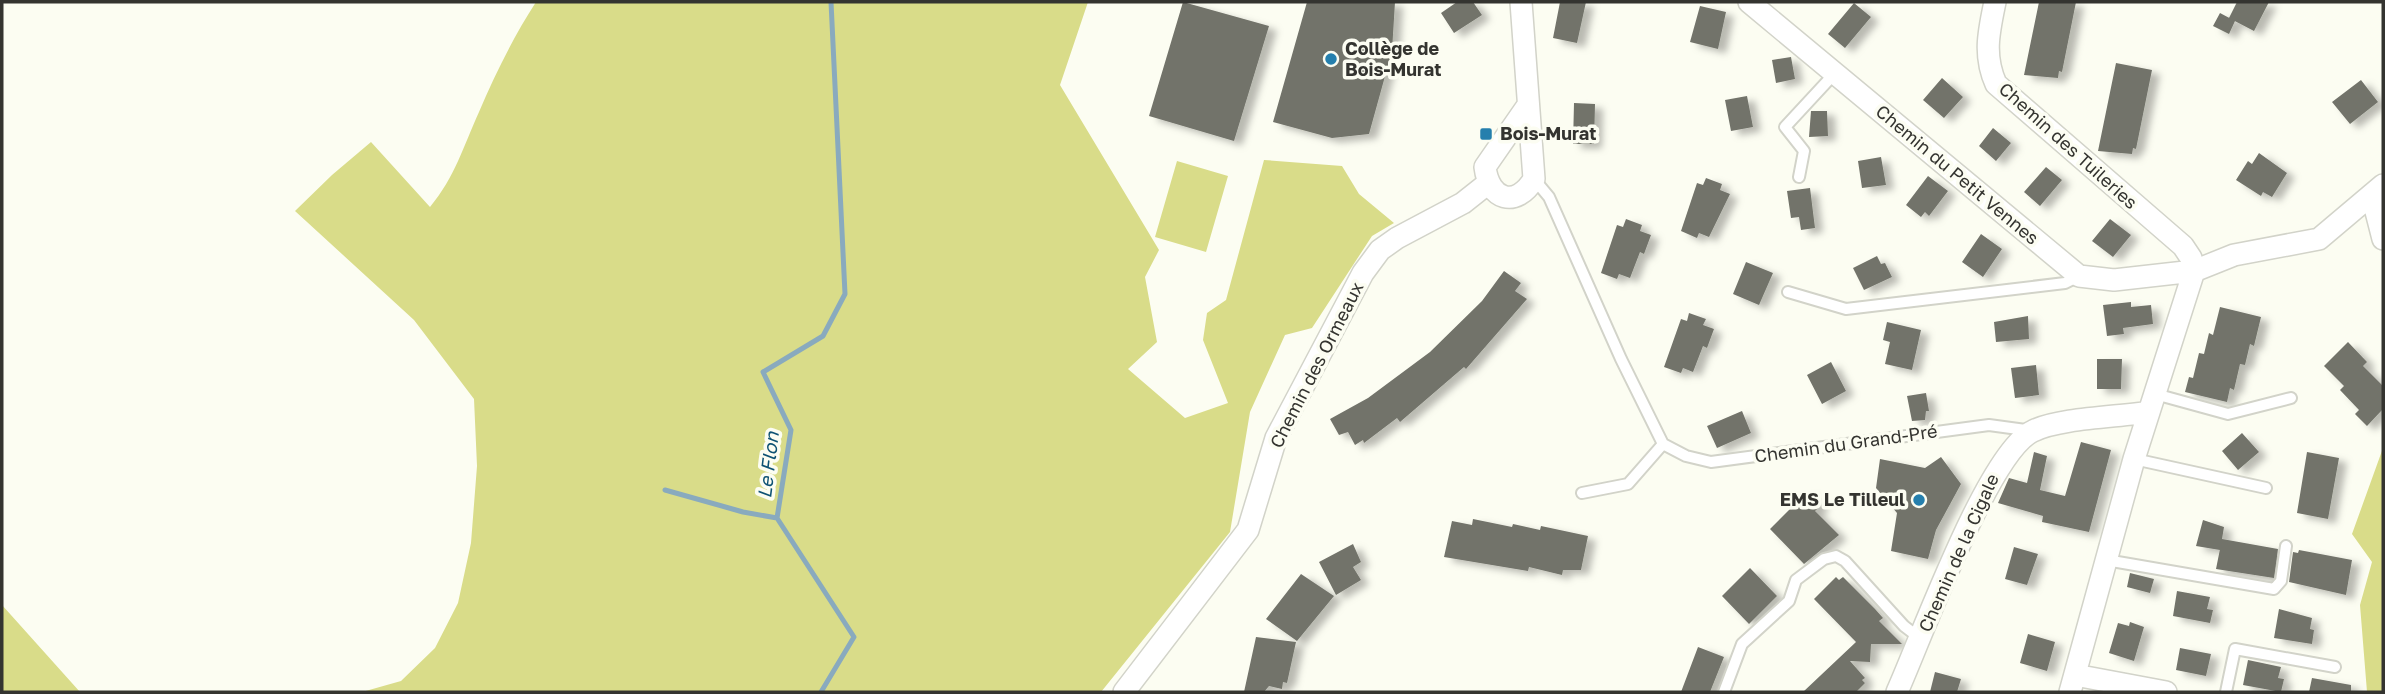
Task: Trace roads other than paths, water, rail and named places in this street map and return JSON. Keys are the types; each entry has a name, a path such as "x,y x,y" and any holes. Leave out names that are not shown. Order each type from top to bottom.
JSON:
{"street":[{"path":"1521,2 1534,179 1526,191 1511,198 1497,195 1487,184 1485,167 1528,104"},
{"name":"Chemin du Petit Vennes","path":"1749,2 2079,276"},
{"name":"Chemin des Tuileries","path":"1995,2 1987,41 1989,68 1996,84 2183,246 2191,258 2194,271"},
{"name":"Chemin des Ormeaux","path":"1124,692 1248,530 1276,438 1363,273 1380,250 1463,203 1487,184"},
{"path":"2079,276 2114,280 2194,271 2234,256 2319,239 2377,191"},
{"path":"2377,191 2383,239"},
{"path":"2166,692 2073,684 2134,459 2194,271"},
{"path":"2032,431 2152,403"},
{"name":"Chemin de la Cigale","path":"1897,692 1986,487 2012,446 2032,431"}],"lane":[{"path":"1799,177 1804,151 1785,127 1835,73"},
{"path":"1534,179 1549,197 1620,359 1663,444 1628,484 1582,493"},
{"path":"1788,292 1846,309 2065,283 2079,276"},
{"path":"2152,403 2228,414 2291,398"},
{"name":"Chemin du Grand-Pré","path":"1663,444 1686,456 1711,461 1989,425 2032,431"},
{"path":"2134,459 2266,488"},
{"path":"2106,560 2274,589 2281,581 2286,546"},
{"name":"Chemin de la Cigale","path":"1724,692 1742,644 1789,601 1796,580 1824,559 1836,556 1845,561 1903,626 1921,639"},
{"path":"2226,692 2235,649 2335,667"}],"waterway":[{"name":"Le Flon","path":"821,692 854,637 777,518 791,430 763,372 823,336 845,294 831,2"},
{"path":"665,490 743,512 777,518"}],"place":[{"name":"Collège de Bois-Murat","path":"1331,59"},
{"name":"Bois-Murat","path":"1486,134"},
{"name":"EMS Le Tilleul","path":"1919,500"}]}
